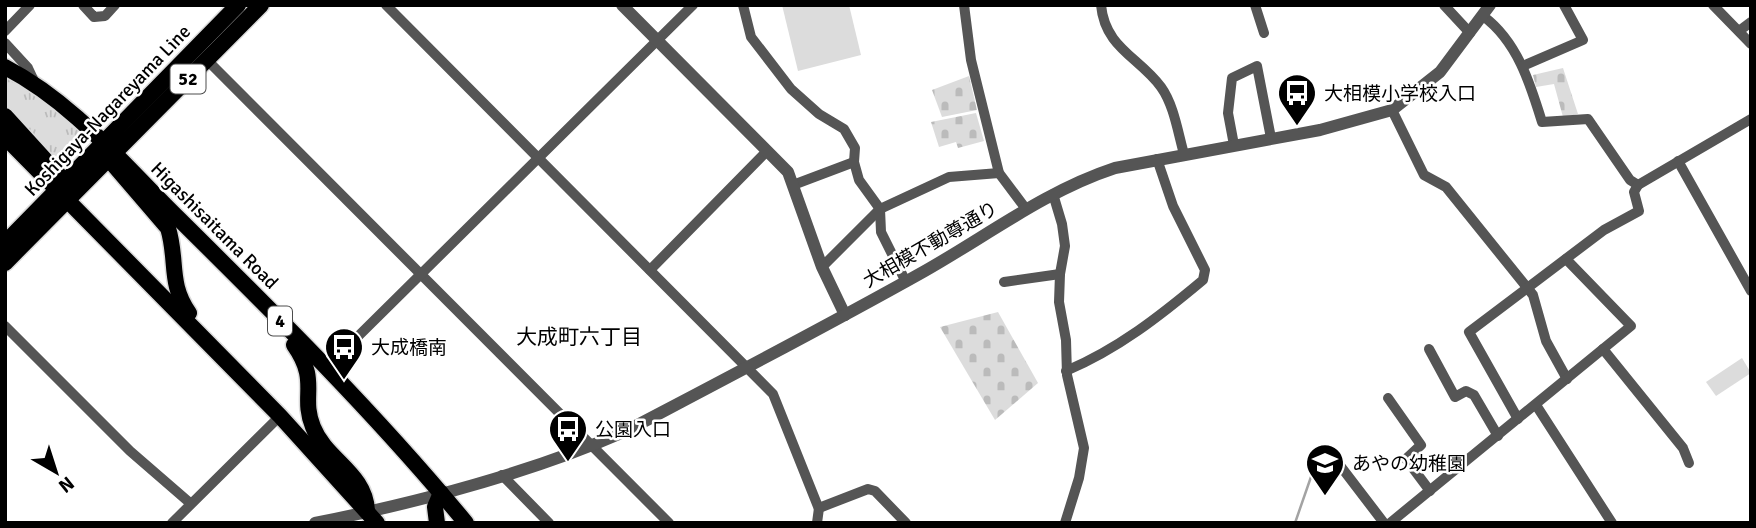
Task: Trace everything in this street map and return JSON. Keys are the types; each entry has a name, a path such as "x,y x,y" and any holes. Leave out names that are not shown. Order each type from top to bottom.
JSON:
{"main road":[{"name":"Koshigaya-Nagareyama Line","path":"109,150 239,5"},
{"name":"Koshigaya-Nagareyama Line","path":"5,243 207,60 261,5"},
{"name":"Higashisaitama Road","path":"5,68 35,83 109,150 326,368 466,523"},
{"name":"4","path":"5,116 64,191"},
{"name":"4","path":"5,137 64,191 280,416 372,517"},
{"name":"4","path":"109,150 168,228 174,256 175,288 206,339"},
{"name":"Koshigaya-Nagareyama Line","path":"5,263 64,191"},
{"name":"4","path":"273,314 309,370 309,408 313,426 363,488 372,517"},
{"path":"437,523 435,507 441,493"}],"street":[{"path":"5,31 30,5"},
{"path":"83,5 94,17 105,16 115,5"},
{"path":"386,5 773,394 819,509 817,523"},
{"path":"622,5 788,172 822,267 845,315"},
{"path":"326,368 693,5"},
{"path":"743,5 751,37 791,89 819,114 844,129 855,148 854,162 859,180 880,209 881,232 906,282"},
{"path":"964,5 971,60 999,173 1026,209"},
{"path":"1101,5 1115,45 1159,85 1168,98 1184,154"},
{"path":"1255,5 1264,33"},
{"path":"1444,5 1471,33"},
{"path":"1523,66 1583,40 1564,5"},
{"path":"1713,5 1751,44"},
{"path":"1486,11 1523,66 1542,122 1588,119 1630,180 1639,184"},
{"name":"大相模不動尊通り","path":"315,523 372,517 590,447 845,315 906,282 1026,209 1102,172 1392,110 1440,72 1486,11"},
{"path":"1739,31 1751,22"},
{"path":"5,43 28,68 35,83"},
{"path":"207,60 422,274 590,447 669,523"},
{"path":"1234,145 1228,113 1232,78 1257,66 1271,138"},
{"path":"1392,110 1424,175 1446,187 1528,289 1546,341 1567,379"},
{"path":"1518,419 1469,332 1604,230 1639,211 1634,192 1639,184 1751,119"},
{"path":"650,270 767,151"},
{"path":"1066,371 1094,359 1133,335 1203,280 1205,270 1173,206 1157,159"},
{"path":"1678,161 1751,291"},
{"path":"793,185 854,162"},
{"path":"822,267 880,209 949,177 999,173"},
{"path":"1053,194 1062,223 1065,246 1060,274 1066,371 1084,455 1065,523"},
{"path":"1390,523 1631,326 1566,259"},
{"path":"1004,282 1060,274"},
{"path":"5,326 130,451 190,503"},
{"path":"1429,349 1455,397 1466,391 1474,395 1497,436"},
{"path":"1603,349 1683,448 1689,463"},
{"path":"1388,398 1421,445 1406,459 1430,491"},
{"path":"1536,405 1612,523"},
{"path":"172,523 280,416"},
{"path":"1332,455 1384,523"},
{"path":"502,475 548,523"},
{"path":"819,509 868,489 875,491 906,523"}],"green space":[{"path":"782,5 849,5 861,55 798,71"},
{"path":"1563,68 1578,114 1563,117 1554,84 1536,87 1533,75"},
{"path":"5,74 30,87 83,131 52,161 6,109"},
{"path":"969,76 977,110 942,117 932,90"},
{"path":"976,113 984,141 958,148 956,142 939,147 931,122"},
{"path":"998,312 1038,383 995,420 940,327"},
{"path":"1742,358 1751,373 1716,396 1706,382"}],"waterway":[{"path":"1295,523 1312,474"}],"place":[{"name":"大相模小学校入口","path":"1297,127"},
{"name":"大成橋南","path":"344,381"},
{"name":"公園入口","path":"568,463"},
{"name":"あやの幼稚園","path":"1325,497"}],"district":[{"name":"大成町六丁目","path":"579,337"}]}
